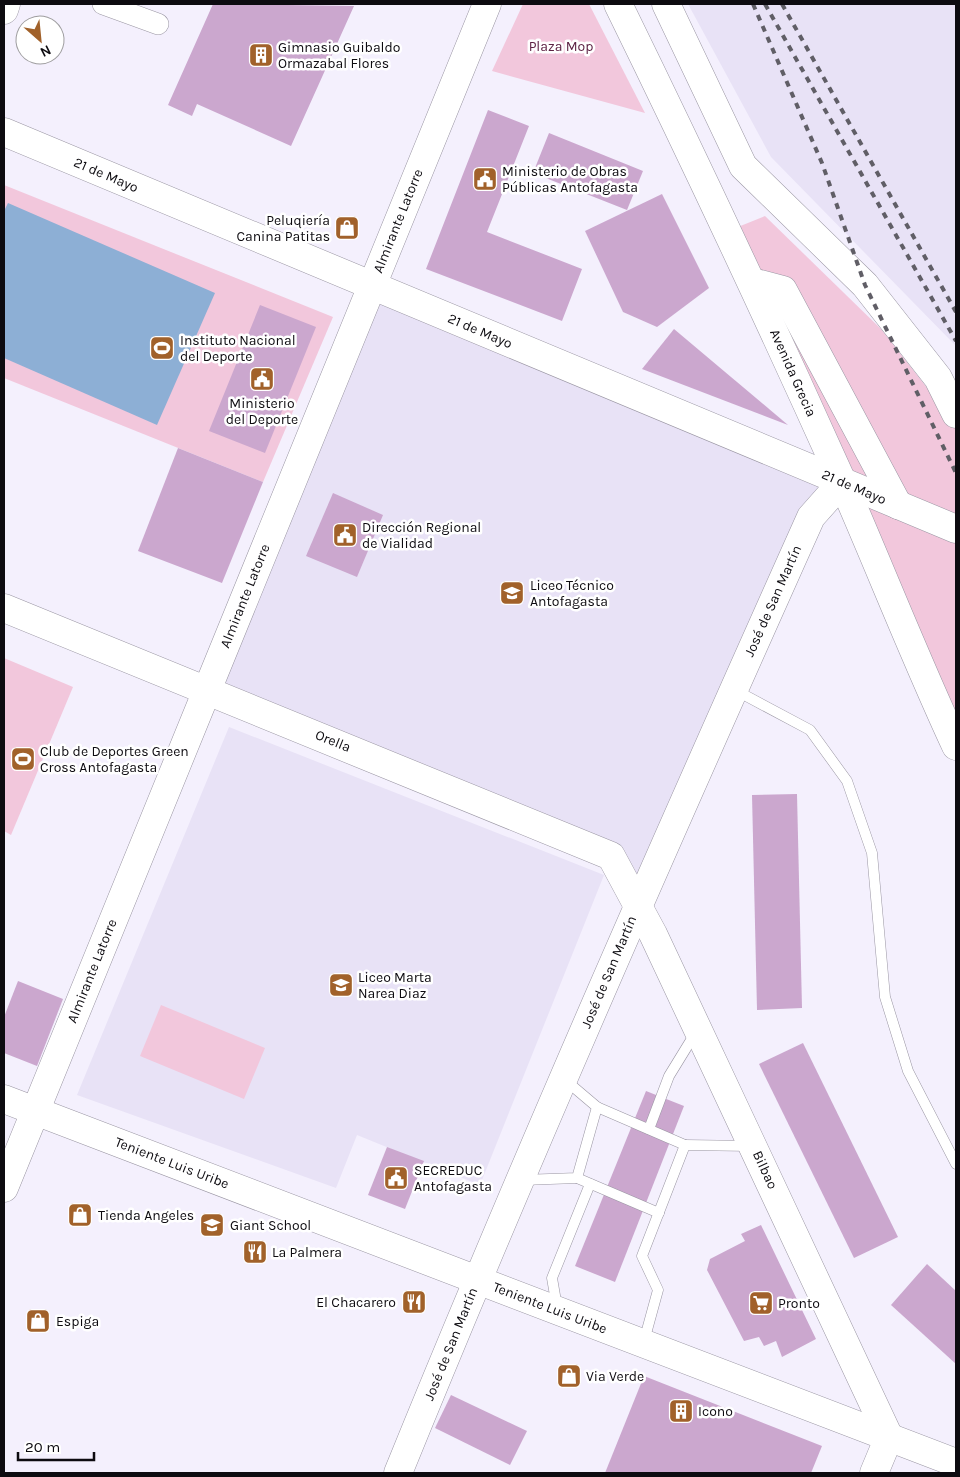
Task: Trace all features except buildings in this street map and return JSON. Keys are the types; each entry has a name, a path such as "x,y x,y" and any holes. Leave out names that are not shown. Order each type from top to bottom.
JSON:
{"main road":[{"path":"4,10 6,4"},
{"name":"Almirante Latorre","path":"4,1188 487,4"},
{"name":"Avenida Grecia","path":"618,4 752,282 842,482 929,689 956,746"},
{"path":"666,4 743,166 865,285 938,378 956,414"},
{"name":"21 de Mayo","path":"4,132 956,529"},
{"path":"752,282 783,290 898,505"},
{"name":"José de San Martín","path":"398,1473 477,1280 638,904 811,517 842,482"},
{"name":"Orella","path":"4,608 611,856 638,904"},
{"path":"929,689 956,712"},
{"name":"Bilbao","path":"638,904 754,1146 889,1437"},
{"name":"Teniente Luis Uribe","path":"4,1098 956,1463"},
{"path":"874,1473 889,1437"}],"street":[{"path":"103,4 158,24"}],"lane":[{"path":"734,690 810,730 847,781 872,853 886,997 908,1071 956,1164"},
{"path":"649,1129 669,1076 698,1030"},
{"path":"564,1078 598,1107 685,1145 754,1146"},
{"path":"577,1178 598,1107"},
{"path":"643,1343 658,1290 642,1256 685,1145"},
{"path":"520,1180 577,1178 659,1212"},
{"path":"558,1311 552,1278 590,1184"}],"shaded area":[{"path":"688,4 956,4 956,346 771,157"},
{"name":"Liceo Técnico Antofagasta","path":"372,286 842,482 638,904 611,856 207,690"},
{"name":"Liceo Marta Narea Diaz","path":"229,727 604,875 480,1185 357,1135 336,1188 77,1095"}],"green space":[{"name":"Plaza Mop","path":"523,4 589,4 645,113 492,71"},
{"name":"Instituto Nacional del Deporte","path":"4,185 333,317 263,482 4,378"},
{"path":"765,216 881,329 950,417 956,429 956,741 728,231"},
{"name":"Club de Deportes Green Cross Antofagasta","path":"4,658 73,687 11,835 4,831"},
{"path":"161,1005 265,1048 244,1099 140,1056"}],"water":[{"path":"8,203 215,293 157,425 4,358 4,211"}],"railway":[{"path":"753,4 822,163 865,285 956,473"},
{"path":"765,4 956,341"},
{"path":"782,4 956,312"}],"place":[{"name":"Gimnasio Guibaldo Ormazabal Flores","path":"261,55"},
{"name":"Ministerio de Obras Públicas Antofagasta","path":"485,179"},
{"name":"Peluqiería Canina Patitas","path":"347,228"},
{"name":"Instituto Nacional del Deporte","path":"162,348"},
{"name":"Ministerio del Deporte","path":"262,379"},
{"name":"Dirección Regional de Vialidad","path":"345,535"},
{"name":"Liceo Técnico Antofagasta","path":"512,593"},
{"name":"Club de Deportes Green Cross Antofagasta","path":"23,759"},
{"name":"Liceo Marta Narea Diaz","path":"341,985"},
{"name":"SECREDUC Antofagasta","path":"396,1178"},
{"name":"Tienda Angeles","path":"80,1215"},
{"name":"Giant School","path":"212,1225"},
{"name":"La Palmera","path":"255,1252"},
{"name":"El Chacarero","path":"414,1302"},
{"name":"Pronto","path":"761,1303"},
{"name":"Espiga","path":"38,1321"},
{"name":"Via Verde","path":"569,1376"},
{"name":"Icono","path":"681,1411"}]}
